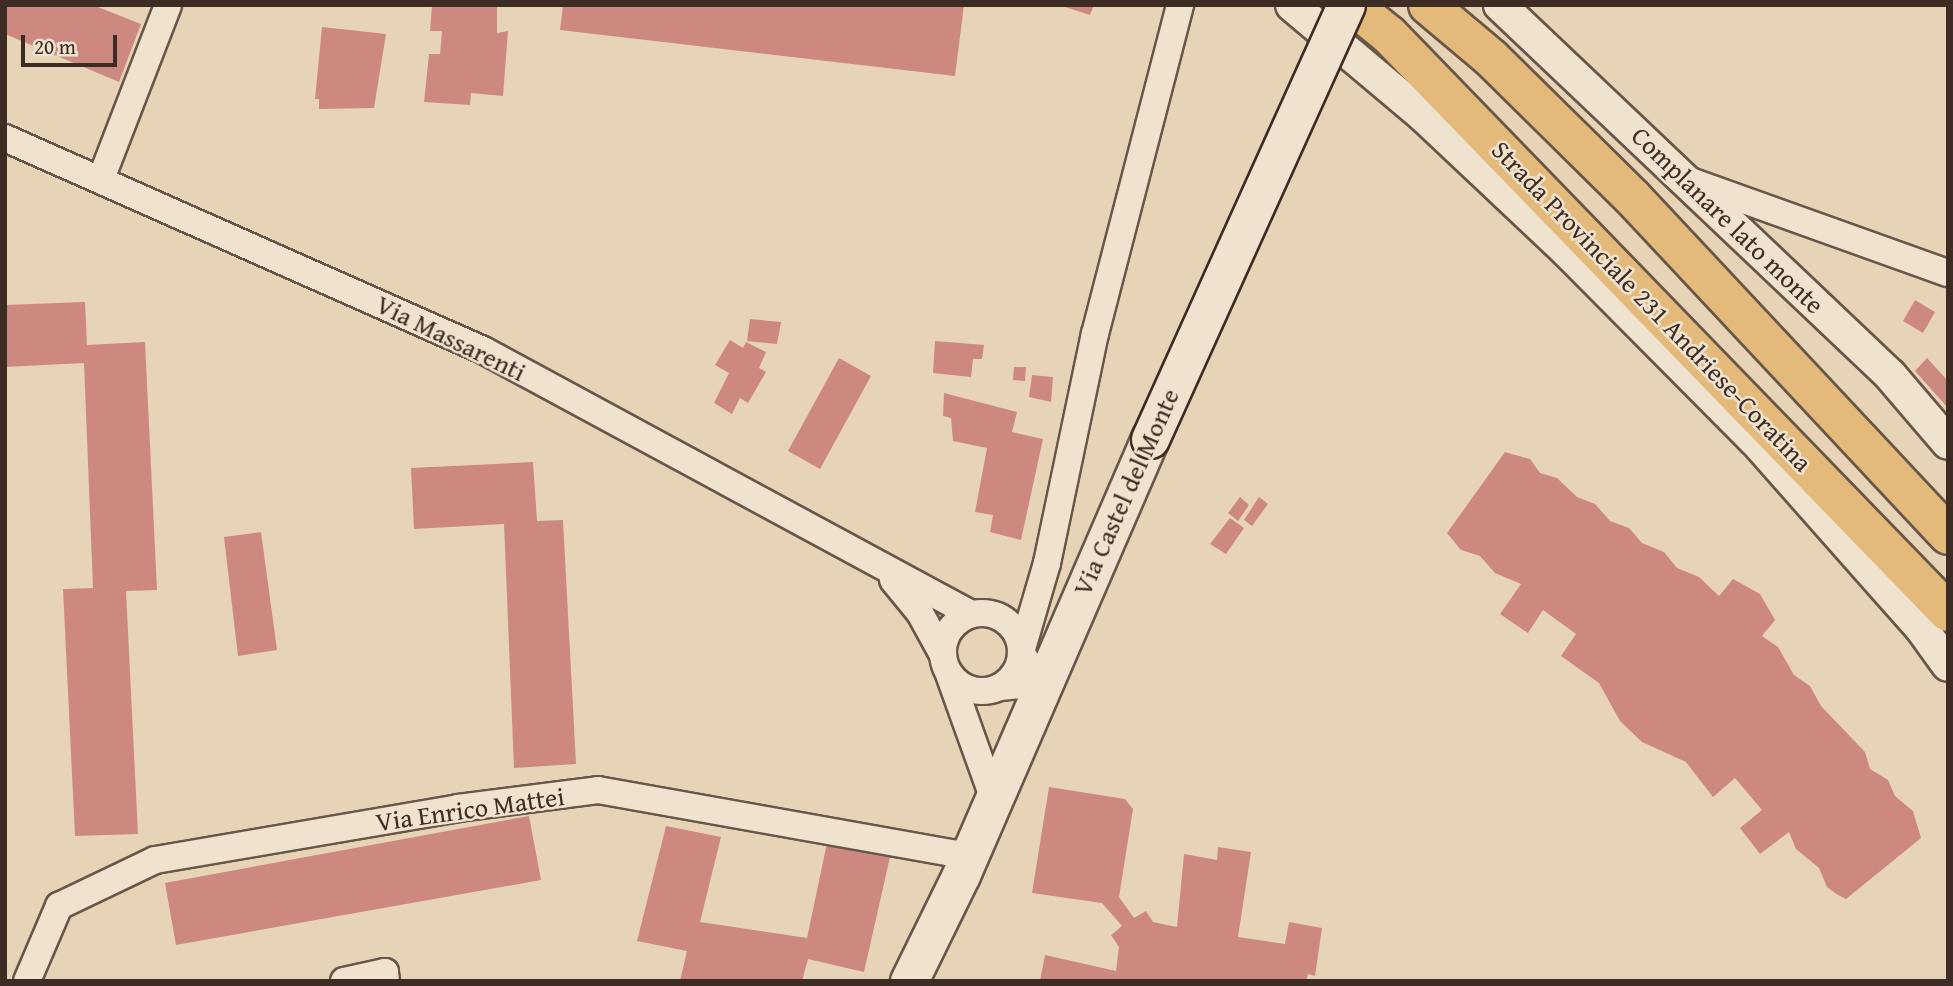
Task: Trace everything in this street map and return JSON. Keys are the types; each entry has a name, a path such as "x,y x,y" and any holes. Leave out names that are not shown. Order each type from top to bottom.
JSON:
{"highway":[{"name":"Strada Provinciale 231 Andriese-Coratina","path":"1352,5 1389,34 1948,612"},
{"path":"1428,5 1491,58 1632,197 1948,535"}],"main road":[{"name":"Via Castel del Monte","path":"909,981 969,856 1041,683 1346,5"}],"street":[{"path":"101,179 168,5"},
{"path":"1000,687 1016,673 1047,563 1095,334 1180,5"},
{"path":"1292,5 1425,117 1566,250 1755,440 1922,629 1948,665"},
{"name":"Complanare lato monte","path":"1500,5 1526,18 1683,178 1890,375 1948,443"},
{"name":"Via Massarenti","path":"5,138 483,350 882,569 971,614"},
{"path":"1683,178 1948,273"},
{"path":"882,569 920,613 946,664 993,797"},
{"path":"971,614 995,615 1006,621 1014,629 1021,652 1041,683 967,688 946,664 950,629 971,614"},
{"name":"Via Enrico Mattei","path":"27,981 59,906 155,860 484,805 598,790 969,856"},
{"path":"344,981 385,972 386,981"}],"building":[{"path":"5,5 93,5 141,24 119,82 5,34"},
{"path":"432,5 497,5 497,33 508,31 503,96 471,93 470,105 424,102 429,54 440,54 442,31 430,31"},
{"path":"563,5 964,5 955,76 560,30"},
{"path":"1059,5 1094,5 1090,15"},
{"path":"322,27 386,34 374,108 319,109 319,99 315,99"},
{"path":"1915,300 1935,312 1923,333 1903,321"},
{"path":"85,302 87,345 145,342 157,590 126,591 138,834 75,836 63,589 93,588 84,363 5,367 5,305"},
{"path":"750,319 781,322 777,344 747,341"},
{"path":"730,340 743,348 746,342 766,352 759,368 766,372 748,403 740,398 732,414 714,403 729,373 715,365"},
{"path":"935,341 984,345 982,359 973,359 971,377 933,373"},
{"path":"839,358 871,376 820,469 788,451"},
{"path":"1927,358 1948,381 1948,408 1915,371"},
{"path":"1014,367 1026,367 1025,381 1013,380"},
{"path":"1032,375 1053,377 1051,402 1029,397"},
{"path":"944,393 1017,412 1012,432 1043,439 1021,540 990,532 993,515 975,512 987,448 953,441 951,418 943,416"},
{"path":"1505,452 1530,459 1540,473 1557,478 1577,497 1595,504 1610,521 1629,528 1642,543 1664,552 1677,568 1699,577 1719,596 1733,579 1760,594 1775,620 1762,636 1778,647 1794,675 1810,686 1821,706 1865,752 1870,769 1888,780 1895,796 1913,811 1921,838 1846,899 1827,887 1819,868 1796,849 1789,832 1760,854 1740,828 1762,810 1735,778 1713,797 1686,762 1642,742 1620,721 1599,683 1561,656 1576,634 1543,610 1528,633 1500,614 1521,584 1495,573 1480,556 1461,550 1447,533"},
{"path":"533,462 537,521 563,520 576,764 514,768 504,524 414,529 411,468"},
{"path":"1240,497 1249,505 1238,521 1228,513"},
{"path":"1259,497 1268,504 1252,526 1244,520"},
{"path":"1230,518 1244,528 1226,554 1210,544"},
{"path":"261,532 277,650 238,656 224,537"},
{"path":"1049,787 1125,799 1133,809 1119,897 1134,918 1146,911 1153,922 1177,927 1184,854 1217,860 1218,847 1251,852 1238,937 1285,944 1289,922 1322,928 1315,976 1308,974 1306,981 1040,981 1045,955 1116,971 1119,947 1111,935 1122,926 1102,903 1032,893"},
{"path":"529,816 541,880 176,945 165,883"},
{"path":"666,826 721,837 700,922 807,938 827,843 890,857 864,972 808,959 802,981 680,981 687,951 637,941"}]}
